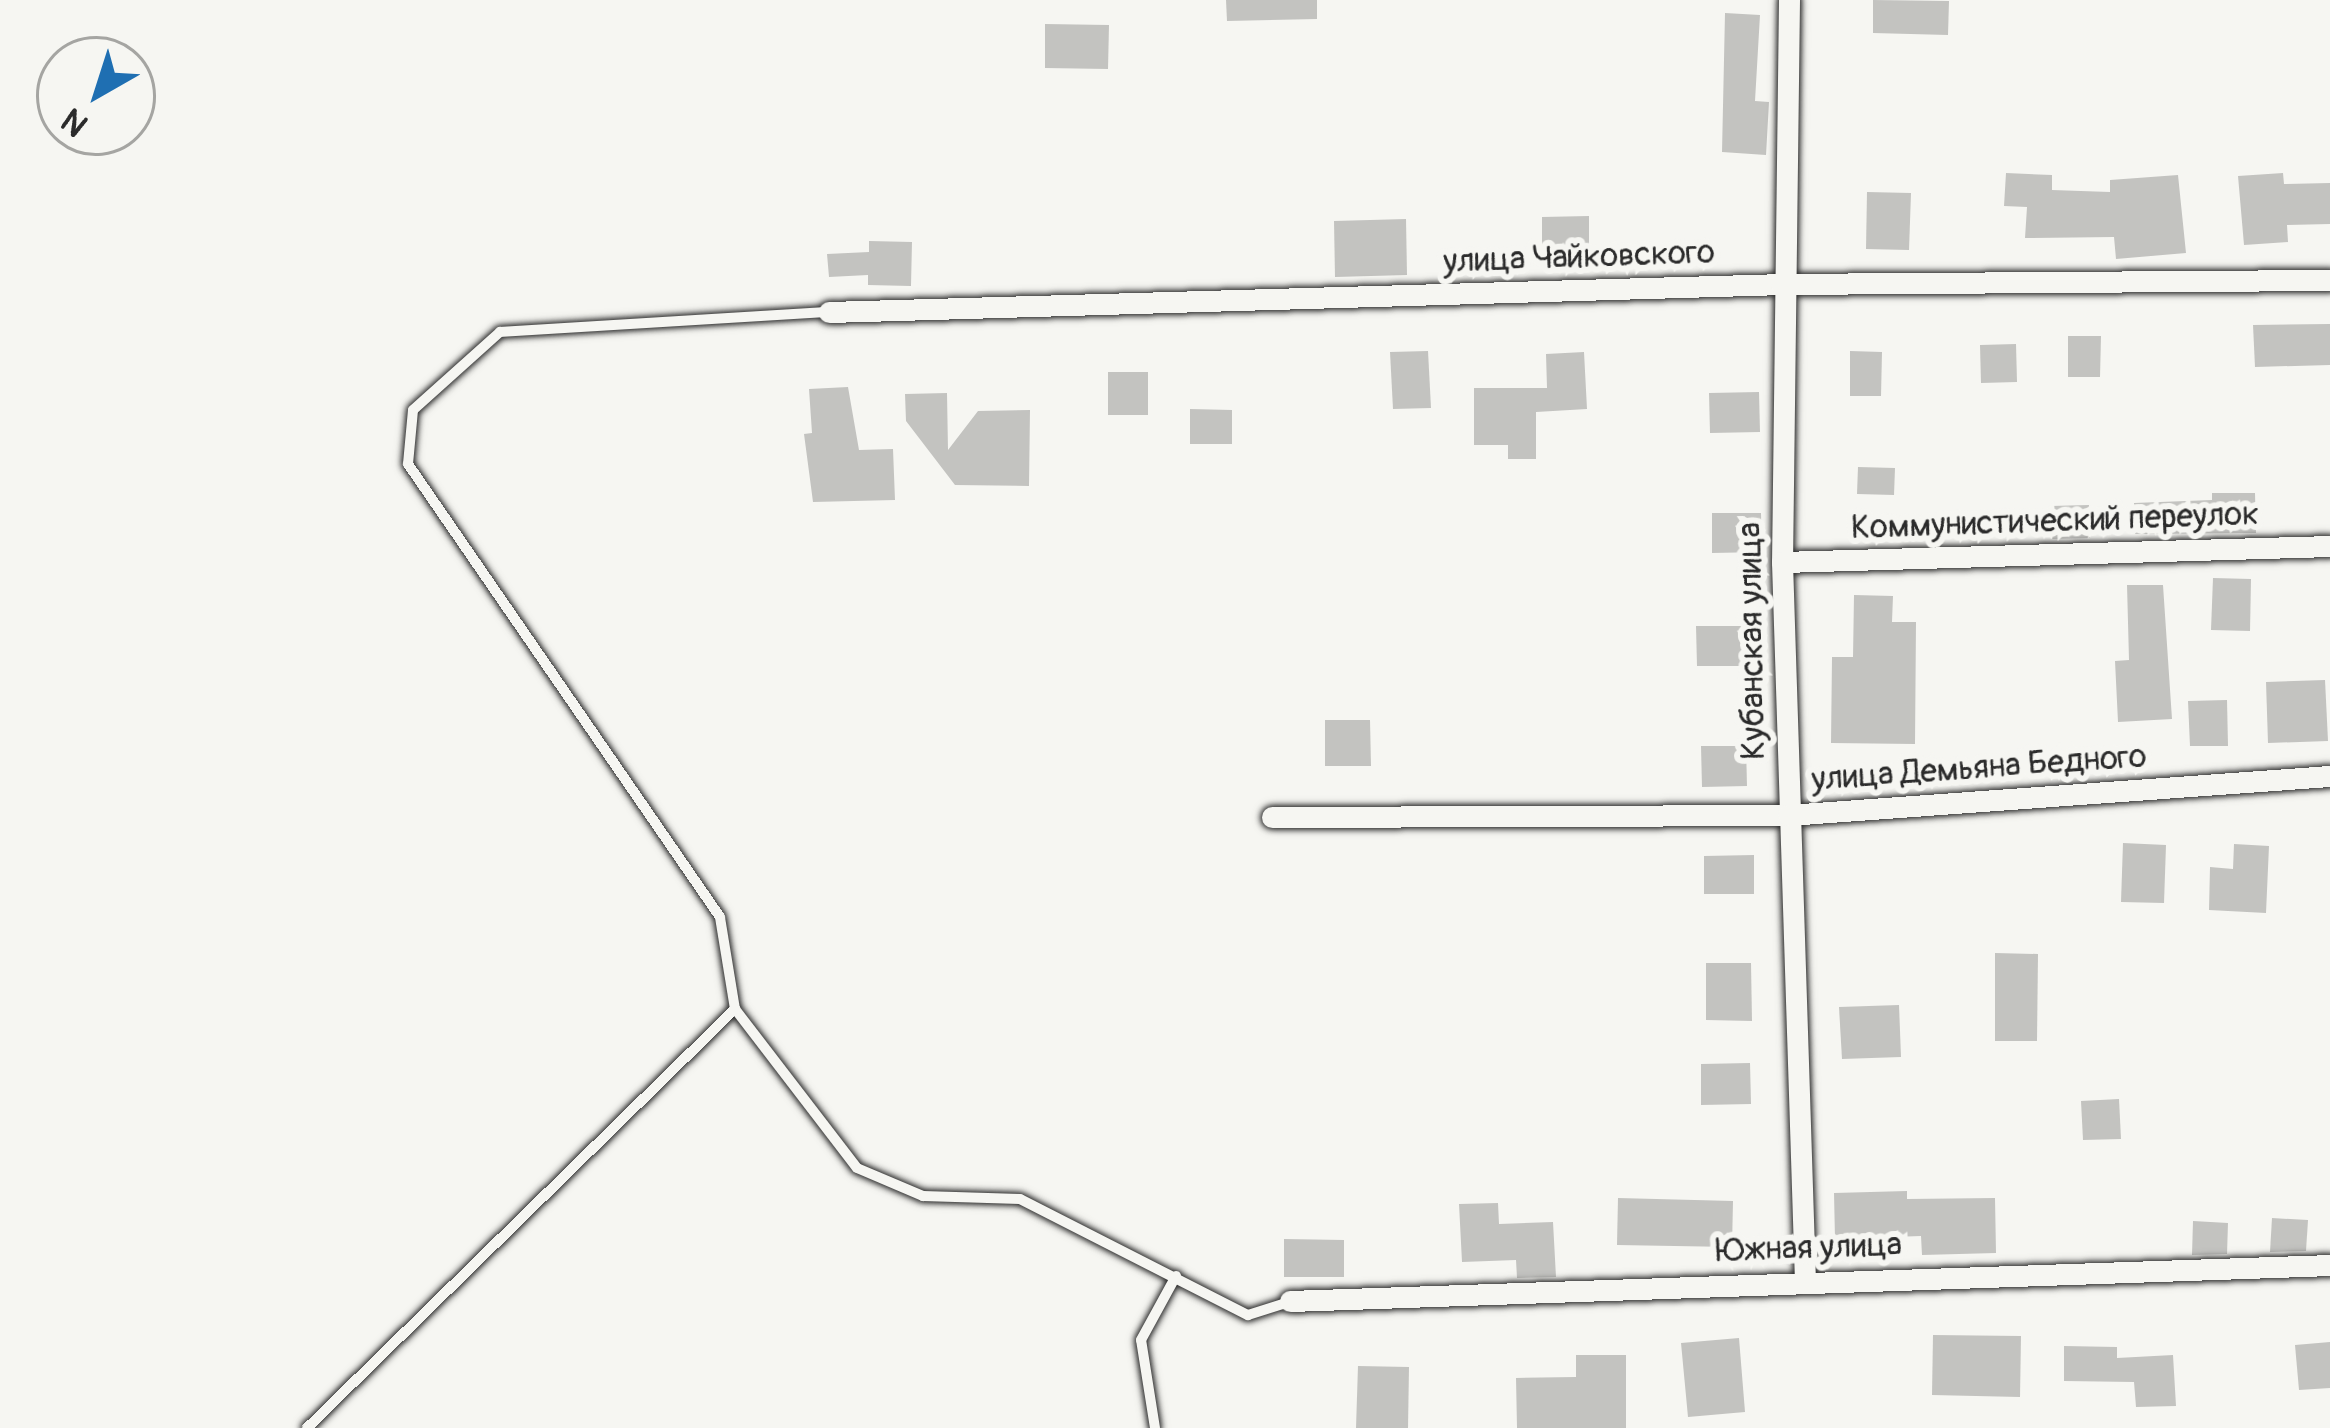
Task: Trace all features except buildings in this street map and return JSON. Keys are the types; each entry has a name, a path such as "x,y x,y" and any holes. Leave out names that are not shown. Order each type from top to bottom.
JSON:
{"street":[{"name":"Кубанская улица","path":"1789,0 1781,284 1782,562 1805,1281"},
{"name":"улица Чайковского","path":"830,312 1781,284 2330,280"},
{"name":"Коммунистический переулок","path":"1782,562 2330,546"},
{"name":"улица Демьяна Бедного","path":"1272,817 1788,815 2330,776"},
{"name":"Южная улица","path":"1290,1301 2330,1265"}],"lane":[{"path":"830,312 500,332 412,410 408,464 720,917 735,1009 856,1168 922,1196 1020,1199 1248,1315 1290,1301"},
{"path":"308,1428 735,1009"},
{"path":"1155,1428 1141,1340 1176,1276"}]}
